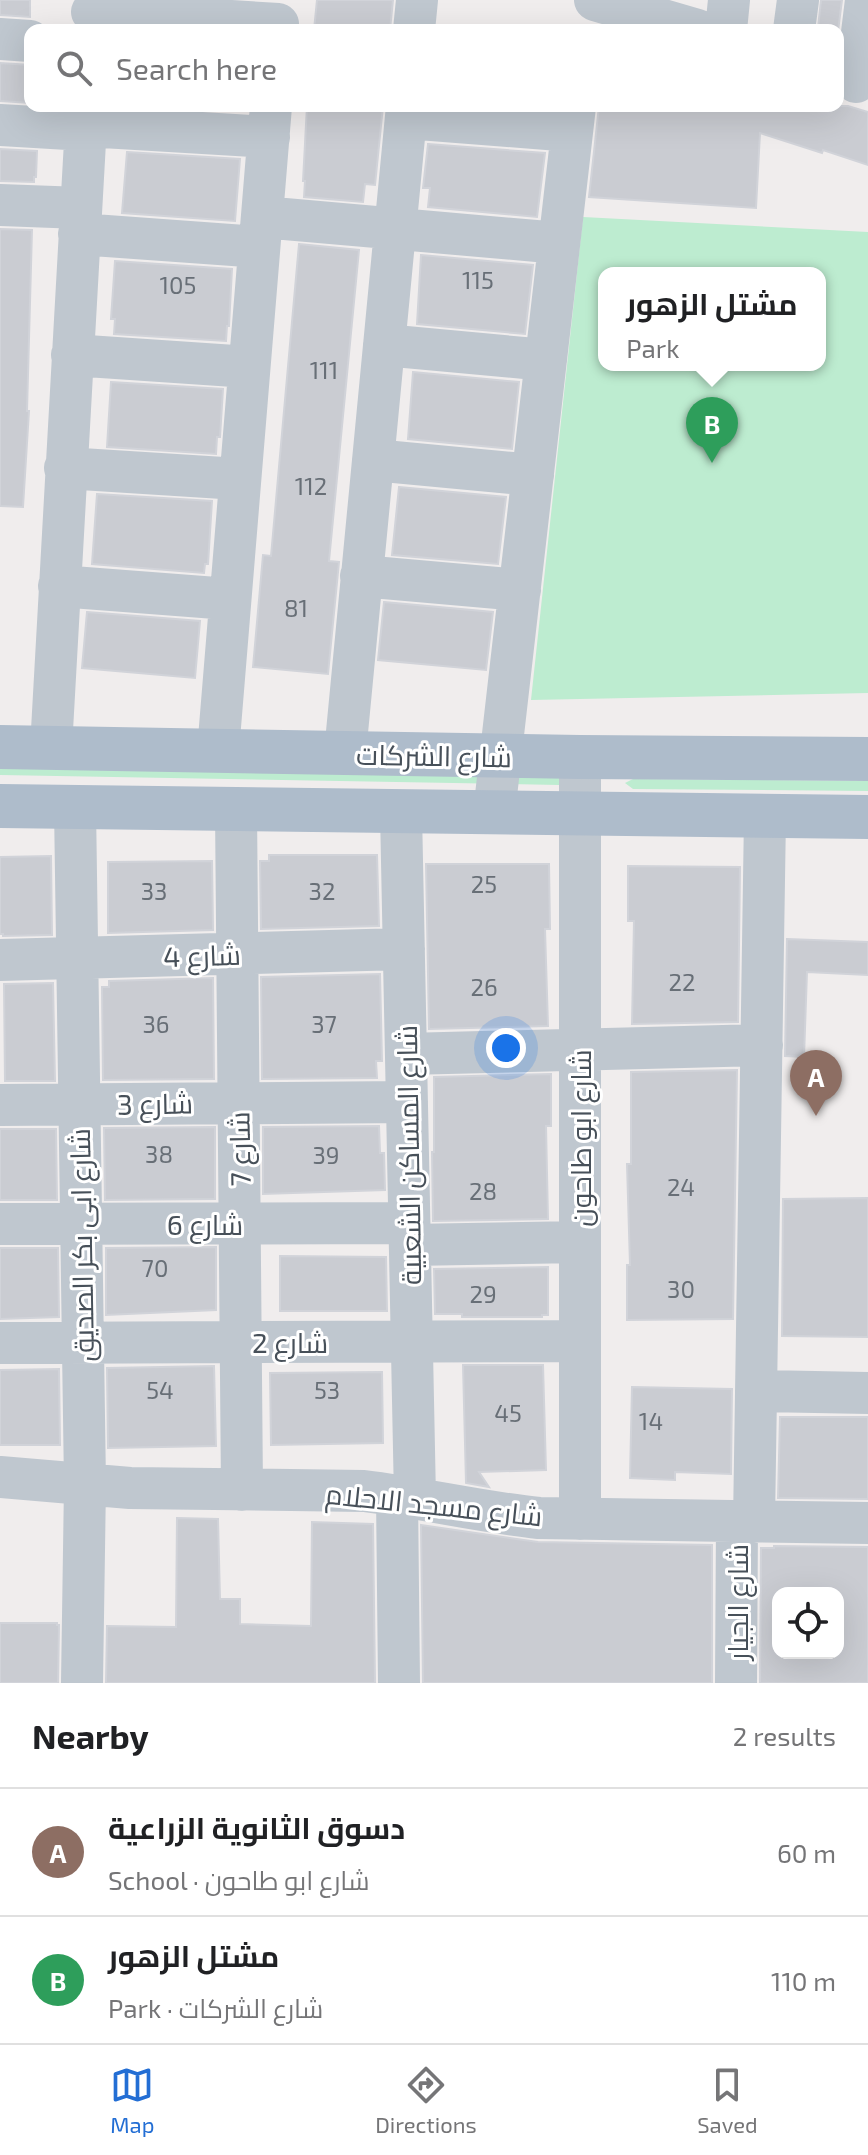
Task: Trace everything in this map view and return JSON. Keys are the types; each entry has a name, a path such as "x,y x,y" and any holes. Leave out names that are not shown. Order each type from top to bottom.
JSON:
{"main road":[{"name":"شارع الشركات","path":"0,747 868,759"},
{"name":"شارع الشركات","path":"0,806 868,817"}],"street":[{"path":"415,24 417,0"},
{"path":"585,24 588,0"},
{"path":"595,0 673,16"},
{"path":"727,24 729,0"},
{"path":"795,24 798,0"},
{"path":"854,81 866,0"},
{"path":"92,14 279,18"},
{"path":"0,39 24,41"},
{"path":"345,753 406,112 574,118 494,813"},
{"path":"51,748 86,121"},
{"path":"0,125 86,121 270,121 218,751"},
{"path":"0,205 80,221 260,232 395,229 559,243"},
{"path":"384,345 546,360"},
{"path":"72,355 249,367"},
{"path":"373,460 533,475"},
{"path":"65,468 239,479"},
{"path":"361,576 520,590"},
{"path":"59,586 229,599"},
{"name":"شارع ابو طاحون","path":"580,757 580,1519"},
{"name":"شارع ابى بكر الصديق","path":"75,807 85,1484 82,1683"},
{"name":"شارع 7","path":"236,809 242,1490"},
{"name":"شارع المساكن الشعبية","path":"399,1683 412,1341 401,812"},
{"name":"شارع الجيار","path":"736,1683 756,1391 765,816"},
{"name":"شارع 4","path":"0,960 404,949"},
{"path":"406,1054 762,1045"},
{"name":"شارع 3","path":"0,1105 407,1102"},
{"name":"شارع 6","path":"0,1224 239,1223 580,1242"},
{"name":"شارع 2","path":"0,1343 580,1341"},
{"path":"756,1391 868,1393"},
{"name":"شارع مسجد الاحلام","path":"0,1477 130,1488 364,1491 497,1514 539,1518 868,1523"}],"green space":[{"path":"583,217 868,232 868,693 531,700"},
{"path":"0,764 563,774 559,785 0,775"},
{"path":"633,779 868,781 868,791 633,789 625,783"}],"building":[{"path":"0,0 30,0 30,17 0,15"},
{"path":"317,0 393,0 391,24 315,24"},
{"path":"821,0 842,0 839,24 818,24"},
{"path":"0,63 24,65 24,103 0,101"},
{"path":"844,106 848,106 868,112 868,165 760,133 756,208 589,197 598,112 844,112"},
{"path":"307,112 382,112 375,185 365,184 363,202 304,197"},
{"path":"428,144 545,153 537,217 428,207 430,188 423,188"},
{"path":"0,149 37,151 34,182 0,181"},
{"path":"127,152 240,159 235,221 122,213"},
{"path":"0,229 32,230 29,411 23,507 0,506"},
{"path":"299,244 359,250 329,561 339,562 328,674 253,667 263,555 271,556"},
{"path":"421,255 533,265 525,334 417,324"},
{"path":"115,261 232,269 226,341 114,334 115,319 111,319"},
{"path":"413,372 519,382 512,449 408,439"},
{"path":"111,382 223,389 216,454 107,447"},
{"path":"399,487 506,497 498,564 392,555"},
{"path":"97,494 212,501 208,564 205,564 204,573 92,564"},
{"path":"384,602 493,612 486,670 378,660"},
{"path":"87,612 200,621 195,678 82,668"},
{"path":"269,855 377,855 379,926 261,929 260,861 269,861"},
{"path":"51,856 52,935 3,936 0,934 0,857"},
{"path":"212,861 213,930 108,933 108,862"},
{"path":"426,864 549,864 550,929 545,929 548,1026 429,1029"},
{"path":"628,866 740,867 738,1022 632,1024 634,921 628,921"},
{"path":"787,939 868,942 868,975 807,972 804,1057 785,1056"},
{"path":"380,974 382,1061 376,1061 377,1078 262,1079 261,977"},
{"path":"213,978 214,1079 103,1080 102,987 109,987 109,981"},
{"path":"53,983 55,1081 5,1081 4,984"},
{"path":"737,1070 733,1319 627,1320 627,1265 630,1265 627,1164 631,1164 631,1072"},
{"path":"551,1074 551,1126 546,1126 548,1219 433,1221 434,1077"},
{"path":"379,1126 380,1153 384,1153 385,1190 263,1194 263,1127"},
{"path":"215,1127 215,1199 105,1200 104,1128"},
{"path":"0,1129 56,1129 57,1200 0,1200"},
{"path":"868,1198 868,1337 782,1336 783,1199"},
{"path":"216,1247 216,1310 106,1315 106,1248"},
{"path":"0,1248 58,1248 59,1317 0,1319"},
{"path":"280,1256 386,1257 387,1311 280,1311"},
{"path":"548,1267 548,1315 462,1317 462,1314 435,1314 434,1269"},
{"path":"463,1365 543,1365 546,1470 479,1472 489,1487 466,1483"},
{"path":"214,1366 216,1446 108,1448 107,1368"},
{"path":"59,1369 60,1445 0,1445 0,1370"},
{"path":"382,1372 383,1443 271,1445 270,1373"},
{"path":"632,1387 732,1389 731,1474 675,1472 675,1480 630,1478"},
{"path":"780,1417 868,1417 868,1499 778,1498"},
{"path":"177,1518 218,1519 220,1599 240,1599 240,1624 311,1626 312,1522 373,1524 375,1683 106,1683 107,1626 176,1627"},
{"path":"421,1525 538,1542 712,1545 712,1683 423,1683"},
{"path":"868,1547 868,1683 760,1683 761,1548"},
{"path":"0,1623 59,1625 58,1683 0,1683"}],"place":[{"name":"مشتل الزهور","path":"712,463"},
{"name":"دسوق الثانوية الزراعية","path":"816,1116"}]}
